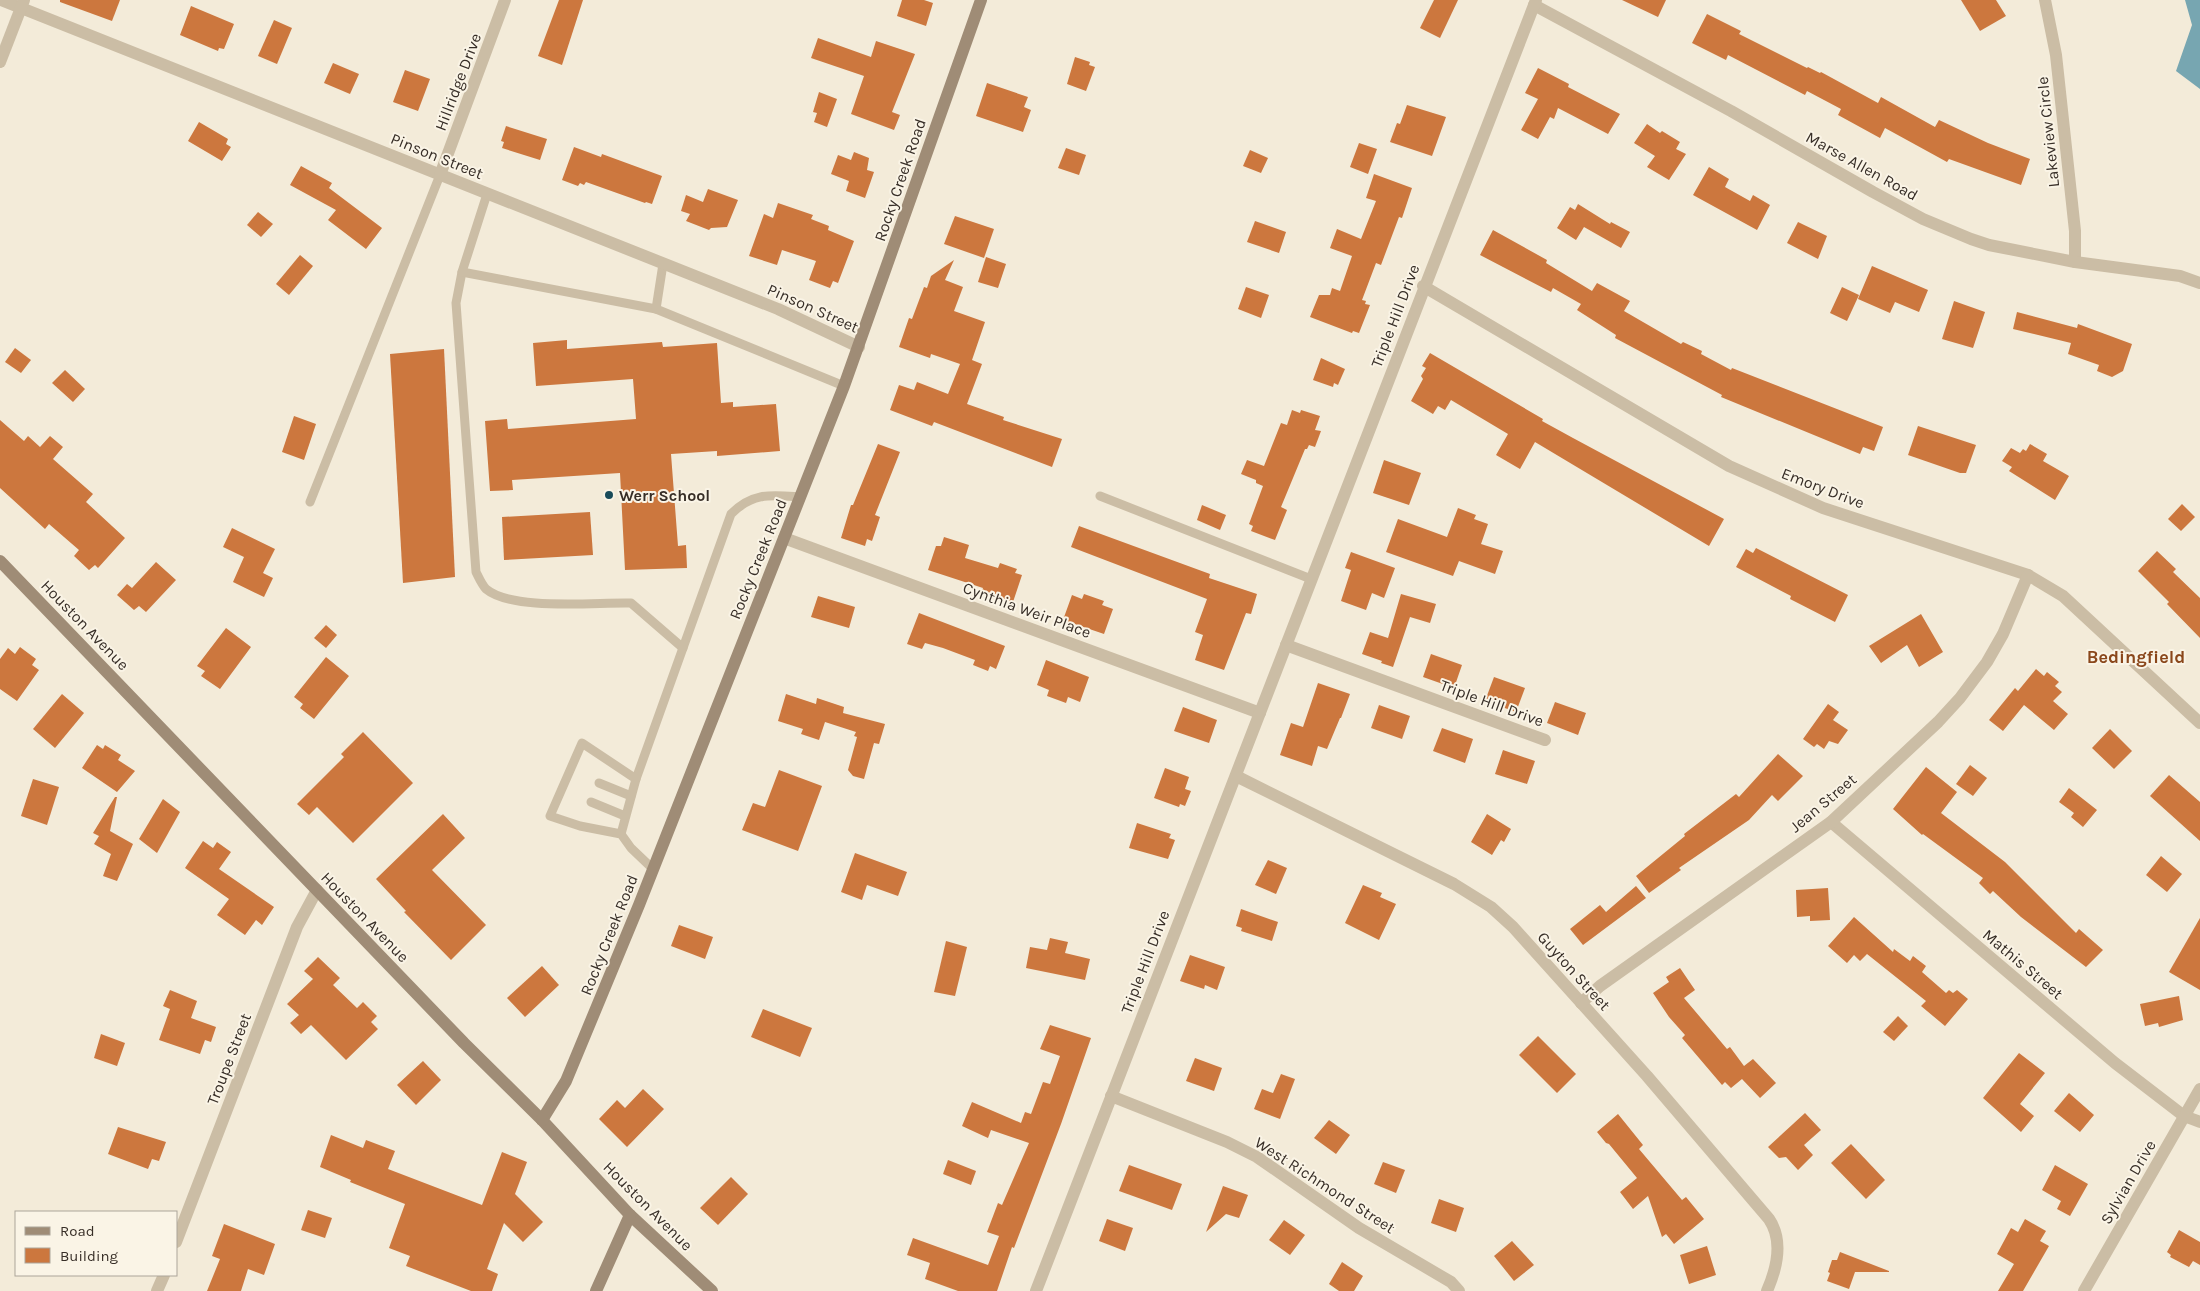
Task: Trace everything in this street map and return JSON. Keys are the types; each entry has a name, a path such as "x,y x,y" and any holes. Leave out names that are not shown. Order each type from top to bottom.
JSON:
{"street":[{"name":"Pinson Street","path":"1,0 23,4 487,194 778,309 859,347"},
{"name":"Hillridge Drive","path":"440,175 506,0"},
{"name":"Rocky Creek Road","path":"542,1120 566,1081 653,869 844,386 981,0"},
{"name":"Lakeview Circle","path":"2046,0 2056,55 2075,231 2075,262"},
{"name":"Marse Allen Road","path":"1535,2 1923,219 1989,245 2075,262 2180,276 2200,283"},
{"name":"Triple Hill Drive","path":"1036,1291 1236,776 1423,286 1535,2"},
{"path":"0,62 23,4"},
{"name":"Emory Drive","path":"1423,286 1729,466 1823,508 2028,575 2063,596 2200,723"},
{"name":"Cynthia Weir Place","path":"784,538 1260,713"},
{"name":"Houston Avenue","path":"1,567 464,1043 542,1120 630,1215 712,1291"},
{"name":"Jean Street","path":"1581,1003 1600,986 1831,822 1938,722 1960,698 1987,662 2003,634 2028,575"},
{"name":"Triple Hill Drive","path":"1286,646 1545,740"},
{"name":"Guyton Street","path":"1236,776 1454,884 1491,907 1513,927 1646,1076 1773,1224 1778,1255 1767,1291"},
{"name":"Mathis Street","path":"1831,822 2115,1063 2184,1116 2200,1122"},
{"name":"Troupe Street","path":"178,1237 297,927 317,890"},
{"name":"Sylvian Drive","path":"2084,1291 2200,1089"},
{"name":"West Richmond Street","path":"1111,1096 1226,1142 1257,1157 1359,1228 1450,1282 1459,1291"},
{"path":"596,1291 630,1215"},
{"path":"158,1291 164,1276"}],"lane":[{"path":"310,502 440,175"},
{"path":"487,194 462,272 456,303 476,572 485,588 501,598 521,603 631,604 683,648"},
{"path":"656,308 663,264"},
{"path":"462,272 656,308 844,386"},
{"path":"621,834 636,779 731,514 742,504 755,497 772,495 800,497"},
{"path":"1100,496 1311,578"},
{"path":"636,779 582,743 550,816 580,826 621,834 631,848 653,869"},
{"path":"569,771 579,775"},
{"path":"599,783 631,796"},
{"path":"561,791 571,794"},
{"path":"591,802 625,816"}],"water":[{"path":"2185,0 2200,0 2200,89 2176,71 2192,25"}],"building":[{"path":"60,0 120,0 112,21 60,2"},
{"path":"559,0 583,0 562,65 538,56"},
{"path":"902,0 924,0 933,3 926,26 897,16"},
{"path":"1434,0 1458,0 1440,38 1420,28"},
{"path":"1622,0 1666,0 1658,17"},
{"path":"1961,0 1996,0 2006,16 1980,31"},
{"path":"191,6 234,24 224,49 219,48 218,51 180,35"},
{"path":"1707,14 1741,31 1739,34 1807,68 1821,72 1878,103 1881,97 1935,127 1939,120 1988,143 2030,159 2021,185 1949,159 1947,162 1885,128 1880,138 1838,115 1841,109 1807,91 1805,95 1728,55 1726,60 1692,43"},
{"path":"274,20 292,28 277,64 258,56"},
{"path":"818,38 871,57 876,41 915,54 892,112 900,115 894,130 851,114 864,76 811,58"},
{"path":"1075,57 1090,62 1089,65 1095,67 1086,91 1067,84"},
{"path":"333,63 359,74 350,94 324,83"},
{"path":"1538,68 1569,84 1568,87 1620,114 1608,134 1558,108 1554,119 1550,117 1538,139 1521,130 1538,99 1525,93"},
{"path":"405,70 430,79 418,111 393,102"},
{"path":"987,83 1028,97 1024,107 1031,110 1023,132 976,116"},
{"path":"819,92 837,99 827,127 814,122 817,113 813,112"},
{"path":"1407,105 1446,117 1432,156 1390,142 1397,123 1400,124"},
{"path":"199,122 228,139 226,144 231,147 222,161 188,141"},
{"path":"1647,124 1660,133 1662,131 1680,142 1676,149 1686,154 1669,180 1647,167 1655,156 1634,143"},
{"path":"506,126 547,139 540,160 502,148 504,142 501,141"},
{"path":"1359,143 1377,149 1368,174 1350,167"},
{"path":"574,147 601,157 602,154 662,176 652,204 586,182 584,185 580,183 578,186 562,180"},
{"path":"1066,148 1086,155 1079,175 1058,168"},
{"path":"1250,150 1268,158 1261,173 1243,166"},
{"path":"854,152 869,158 867,170 874,172 865,198 846,191 849,181 831,174 838,155 851,160"},
{"path":"301,166 332,183 329,188 382,228 366,249 328,220 336,210 290,185"},
{"path":"1709,167 1729,179 1725,187 1750,201 1753,195 1770,205 1757,230 1693,195"},
{"path":"1374,174 1412,188 1402,218 1399,217 1381,265 1376,263 1362,300 1366,301 1365,304 1370,305 1359,333 1353,331 1352,333 1310,317 1319,295 1330,295 1332,288 1340,291 1352,256 1330,248 1337,229 1361,239 1376,201 1366,198"},
{"path":"708,189 738,200 727,227 711,228 709,230 686,221 690,214 681,211 686,195 703,202"},
{"path":"778,203 813,215 811,219 829,226 828,230 854,241 838,283 833,281 830,288 809,280 816,261 782,250 777,265 749,256 764,214 773,218"},
{"path":"1578,204 1610,224 1611,222 1630,232 1621,248 1584,227 1576,240 1557,228 1570,207 1575,210"},
{"path":"258,212 273,224 261,237 247,225"},
{"path":"955,216 994,229 984,258 944,244"},
{"path":"1255,221 1286,232 1279,253 1247,242"},
{"path":"1798,222 1827,236 1818,259 1787,243"},
{"path":"1493,230 1547,260 1546,263 1592,291 1597,283 1630,301 1624,311 1681,344 1683,342 1702,351 1701,354 1731,370 1732,368 1883,427 1874,451 1863,447 1860,454 1721,397 1722,395 1615,338 1616,335 1577,310 1581,304 1553,288 1551,292 1480,255"},
{"path":"300,255 313,266 289,295 276,284"},
{"path":"986,257 1006,264 998,288 978,282"},
{"path":"954,260 945,280 963,287 954,311 985,322 972,360 982,364 967,404 1004,417 1003,420 1062,439 1052,467 934,422 932,426 890,410 899,385 914,390 917,382 948,394 960,364 931,354 930,358 899,347 909,318 912,319 924,287 927,288 931,276"},
{"path":"1872,266 1928,290 1919,312 1895,302 1890,313 1858,299"},
{"path":"1246,287 1269,295 1261,318 1238,309"},
{"path":"1842,287 1859,295 1847,321 1830,313"},
{"path":"1954,301 1985,312 1973,348 1942,339"},
{"path":"2017,312 2077,328 2078,324 2132,344 2123,371 2112,377 2097,371 2099,365 2068,354 2071,343 2013,329"},
{"path":"567,340 567,349 662,342 663,347 717,343 721,403 733,402 733,407 776,404 780,451 717,456 717,451 671,454 678,546 686,545 687,568 625,570 620,473 512,480 513,490 490,491 485,421 507,419 508,429 636,419 633,379 536,386 533,343"},
{"path":"15,348 31,360 21,373 5,362"},
{"path":"444,349 455,577 403,583 390,354"},
{"path":"1430,353 1543,419 1542,421 1724,519 1709,546 1535,442 1520,469 1496,455 1508,434 1451,400 1445,410 1438,406 1433,414 1411,401 1423,379 1421,376 1426,368 1422,366"},
{"path":"1321,358 1345,369 1338,385 1334,383 1333,387 1313,380"},
{"path":"65,370 85,389 73,402 52,383"},
{"path":"1292,410 1300,413 1301,410 1320,416 1315,430 1321,431 1315,447 1309,445 1305,449 1281,507 1287,510 1275,540 1251,531 1253,526 1249,524 1263,486 1256,483 1256,480 1241,474 1247,460 1264,466 1281,423 1287,425"},
{"path":"294,416 316,424 304,460 282,452"},
{"path":"0,420 24,441 28,436 40,447 50,436 63,447 53,459 93,494 86,502 125,538 98,568 95,565 89,570 74,556 79,550 49,524 45,529 0,488"},
{"path":"1918,426 1976,445 1966,473 1960,473 1908,455"},
{"path":"878,444 900,452 875,515 880,517 872,541 867,539 865,546 841,538 851,505 853,505"},
{"path":"2030,444 2047,454 2043,461 2069,476 2055,500 2009,471 2012,467 2002,461 2011,448 2020,453 2023,449 2026,451"},
{"path":"1384,460 1421,473 1409,505 1373,493"},
{"path":"2182,504 2195,517 2181,531 2168,519"},
{"path":"1202,505 1226,515 1220,530 1197,520"},
{"path":"1458,508 1476,515 1474,519 1488,524 1481,544 1503,551 1495,574 1459,561 1453,576 1386,552 1398,519 1447,537"},
{"path":"590,512 593,555 504,560 502,517"},
{"path":"1079,526 1210,574 1209,578 1257,594 1251,614 1246,613 1224,670 1195,660 1203,635 1195,632 1207,599 1071,547"},
{"path":"232,528 275,549 263,573 273,578 264,597 233,582 244,557 223,547"},
{"path":"944,537 969,545 965,558 998,568 1000,563 1017,569 1015,573 1022,575 1013,602 982,591 983,588 928,570 936,546 941,546"},
{"path":"1756,548 1848,595 1835,622 1790,599 1791,596 1736,567 1746,549 1753,553"},
{"path":"2157,551 2176,569 2173,572 2200,598 2200,638 2167,604 2169,602 2138,571"},
{"path":"1351,552 1395,568 1384,598 1372,593 1366,610 1341,601 1351,570 1345,568"},
{"path":"156,562 176,580 146,612 139,606 134,610 117,595 127,584 132,588"},
{"path":"1084,594 1104,601 1102,605 1113,609 1104,634 1063,620 1072,595 1082,599"},
{"path":"1401,594 1436,604 1430,623 1410,617 1393,667 1362,654 1370,632 1388,638"},
{"path":"818,596 855,607 849,628 811,617"},
{"path":"919,613 1005,646 996,669 990,666 988,671 973,665 975,660 943,648 925,643 922,649 907,644"},
{"path":"1921,614 1943,652 1919,667 1907,645 1881,663 1869,646"},
{"path":"326,625 337,635 326,648 314,638"},
{"path":"226,628 251,647 220,689 201,676 205,671 197,666"},
{"path":"20,647 36,659 32,665 39,670 17,701 0,689 0,659 8,648 15,654"},
{"path":"1431,654 1462,665 1454,688 1423,677"},
{"path":"326,657 349,676 314,719 300,708 303,704 294,697"},
{"path":"1046,660 1089,677 1080,702 1068,697 1066,703 1047,696 1049,690 1037,685"},
{"path":"2036,669 2044,676 2047,672 2059,682 2055,686 2062,692 2053,701 2068,714 2054,730 2024,705 2003,731 1989,720 2015,688 2018,691"},
{"path":"1494,677 1525,688 1516,712 1485,701"},
{"path":"1318,683 1350,694 1327,749 1318,746 1312,766 1280,755 1291,723 1303,727"},
{"path":"62,694 84,713 55,748 33,729"},
{"path":"786,694 816,704 817,698 844,707 843,713 885,724 879,744 874,743 864,779 853,776 848,770 857,737 854,736 856,732 825,722 819,740 801,734 803,729 778,721"},
{"path":"1555,702 1586,713 1578,735 1547,723"},
{"path":"1828,704 1839,712 1833,720 1848,730 1838,744 1829,741 1824,749 1817,744 1814,747 1803,739"},
{"path":"1379,705 1410,716 1402,739 1371,728"},
{"path":"1183,707 1217,720 1209,743 1174,731"},
{"path":"1442,728 1473,739 1465,763 1433,751"},
{"path":"2110,729 2132,751 2114,769 2092,748"},
{"path":"363,732 413,783 353,843 317,807 309,815 297,804 344,757 341,754"},
{"path":"97,745 103,749 105,745 121,755 118,760 135,771 117,792 82,768"},
{"path":"1503,750 1535,761 1527,784 1495,774"},
{"path":"1778,754 1803,776 1778,801 1772,795 1749,820 1679,868 1681,870 1649,893 1636,876 1685,836 1684,834 1736,794 1739,797"},
{"path":"1970,765 1987,778 1973,796 1956,784"},
{"path":"1926,767 1957,792 1941,813 2005,862 2076,933 2079,929 2103,950 2086,967 2021,917 1993,891 1990,894 1979,883 1983,878 1922,835 1893,809"},
{"path":"1165,768 1189,777 1185,789 1191,791 1185,806 1180,804 1179,807 1154,798"},
{"path":"779,770 822,786 798,851 742,830 753,803 765,807"},
{"path":"2169,775 2200,802 2200,841 2150,796"},
{"path":"33,779 59,787 47,825 21,816"},
{"path":"2069,788 2097,810 2083,827 2071,817 2074,813 2059,802"},
{"path":"115,797 117,797 110,831 133,844 117,881 103,876 111,854 94,844 99,836 93,833"},
{"path":"163,799 180,812 157,853 139,839"},
{"path":"443,814 465,838 432,870 486,925 451,960 404,912 406,911 376,879"},
{"path":"1487,814 1511,829 1504,842 1501,840 1492,855 1471,842"},
{"path":"1137,823 1171,834 1169,838 1175,840 1168,859 1129,848"},
{"path":"203,841 213,848 217,842 231,852 219,869 274,907 262,925 256,920 245,935 217,915 229,899 185,868"},
{"path":"855,853 907,872 898,896 867,885 862,900 841,892"},
{"path":"2161,856 2182,874 2167,892 2146,875"},
{"path":"1268,860 1287,868 1276,894 1255,885"},
{"path":"1363,885 1382,893 1380,897 1396,904 1379,940 1345,923"},
{"path":"1636,886 1646,898 1583,945 1570,929 1600,905 1606,912"},
{"path":"1828,888 1830,920 1810,921 1810,916 1797,917 1796,890"},
{"path":"1241,909 1278,922 1272,941 1241,931 1242,928 1236,926"},
{"path":"1854,917 1893,952 1894,949 1910,961 1913,956 1926,966 1922,972 1946,993 1949,990 1953,993 1957,990 1968,999 1945,1026 1921,1006 1926,1001 1867,954 1860,961 1854,955 1847,963 1828,946"},
{"path":"2200,918 2200,990 2169,972"},
{"path":"679,925 713,937 705,959 671,946"},
{"path":"1050,938 1068,942 1065,953 1090,959 1085,980 1026,968 1030,947 1047,950"},
{"path":"946,941 967,947 955,996 934,992"},
{"path":"1190,955 1225,967 1217,990 1205,985 1204,989 1180,981"},
{"path":"318,957 340,978 333,985 357,1008 363,1002 377,1016 371,1022 378,1029 346,1060 311,1025 301,1034 290,1023 299,1015 287,1004 313,979 304,971"},
{"path":"542,966 559,985 525,1017 507,998"},
{"path":"1680,968 1695,990 1684,998 1727,1049 1730,1047 1744,1066 1753,1059 1776,1083 1760,1098 1742,1079 1731,1088 1725,1082 1722,1085 1682,1038 1685,1035 1669,1017 1653,993 1669,982 1666,977"},
{"path":"170,990 197,1001 191,1018 216,1027 211,1042 205,1040 200,1054 159,1040 170,1009 163,1006"},
{"path":"2179,996 2183,1020 2159,1027 2158,1023 2145,1026 2140,1004"},
{"path":"763,1009 812,1028 800,1057 751,1037"},
{"path":"1898,1016 1908,1026 1894,1041 1883,1032"},
{"path":"1050,1025 1091,1038 1061,1124 1014,1248 1012,1247 997,1291 958,1291 925,1279 930,1263 907,1255 913,1238 988,1265 999,1236 987,1232 998,1203 1002,1205 1029,1143 991,1130 988,1138 962,1126 972,1102 1021,1123 1025,1112 1031,1114 1043,1082 1050,1084 1060,1056 1040,1049"},
{"path":"101,1034 125,1043 117,1066 94,1058"},
{"path":"1538,1036 1576,1074 1557,1093 1519,1055"},
{"path":"2019,1053 2045,1073 2020,1104 2034,1116 2021,1132 1983,1098"},
{"path":"1195,1058 1222,1068 1214,1091 1186,1081"},
{"path":"423,1061 441,1080 416,1105 397,1085"},
{"path":"1281,1074 1295,1079 1280,1119 1254,1109 1262,1089 1273,1093"},
{"path":"643,1089 664,1109 627,1147 599,1119 617,1100 625,1108"},
{"path":"2069,1093 2094,1115 2080,1132 2054,1111"},
{"path":"1805,1113 1821,1130 1804,1145 1813,1155 1798,1170 1786,1157 1779,1158 1768,1147"},
{"path":"1618,1114 1643,1145 1639,1149 1682,1200 1686,1197 1704,1219 1674,1244 1666,1234 1662,1237 1648,1196 1633,1209 1620,1192 1637,1178 1597,1132"},
{"path":"1329,1120 1350,1135 1336,1154 1314,1138"},
{"path":"118,1127 166,1142 159,1161 152,1159 148,1169 108,1154"},
{"path":"331,1135 363,1148 366,1140 395,1151 388,1169 482,1205 502,1152 527,1162 515,1194 543,1222 523,1242 504,1223 487,1269 498,1274 492,1291 471,1291 406,1266 410,1256 389,1248 405,1204 350,1182 351,1180 320,1167"},
{"path":"1851,1144 1885,1180 1866,1199 1831,1163"},
{"path":"948,1160 976,1171 971,1185 943,1174"},
{"path":"1383,1162 1405,1170 1396,1193 1374,1184"},
{"path":"1129,1165 1182,1184 1172,1210 1119,1191"},
{"path":"2055,1165 2088,1184 2070,1216 2057,1209 2061,1201 2042,1190"},
{"path":"731,1177 748,1194 718,1225 700,1208"},
{"path":"1223,1186 1248,1195 1239,1218 1226,1214 1206,1232"},
{"path":"1439,1199 1464,1208 1456,1232 1431,1223"},
{"path":"308,1210 332,1218 325,1238 301,1230"},
{"path":"1107,1219 1133,1228 1125,1251 1099,1241"},
{"path":"2025,1219 2046,1231 2040,1241 2049,1246 2023,1291 1998,1291 2014,1264 1997,1254 2011,1228 2018,1232"},
{"path":"1284,1220 1305,1235 1290,1255 1269,1240"},
{"path":"224,1224 275,1244 264,1275 248,1269 241,1291 207,1291 220,1259 212,1256"},
{"path":"2179,1230 2200,1242 2200,1265 2193,1261 2189,1267 2170,1257 2171,1255 2167,1252"},
{"path":"1512,1241 1534,1265 1514,1281 1494,1256"},
{"path":"1707,1246 1716,1275 1689,1284 1680,1255"},
{"path":"1840,1252 1889,1272 1855,1272 1849,1289 1827,1281 1832,1260 1837,1260"},
{"path":"1342,1262 1363,1276 1354,1291 1339,1291 1329,1284"}],"place":[{"name":"Werr School","path":"609,495"}],"district":[{"name":"Bedingfield","path":"2136,657"}]}
